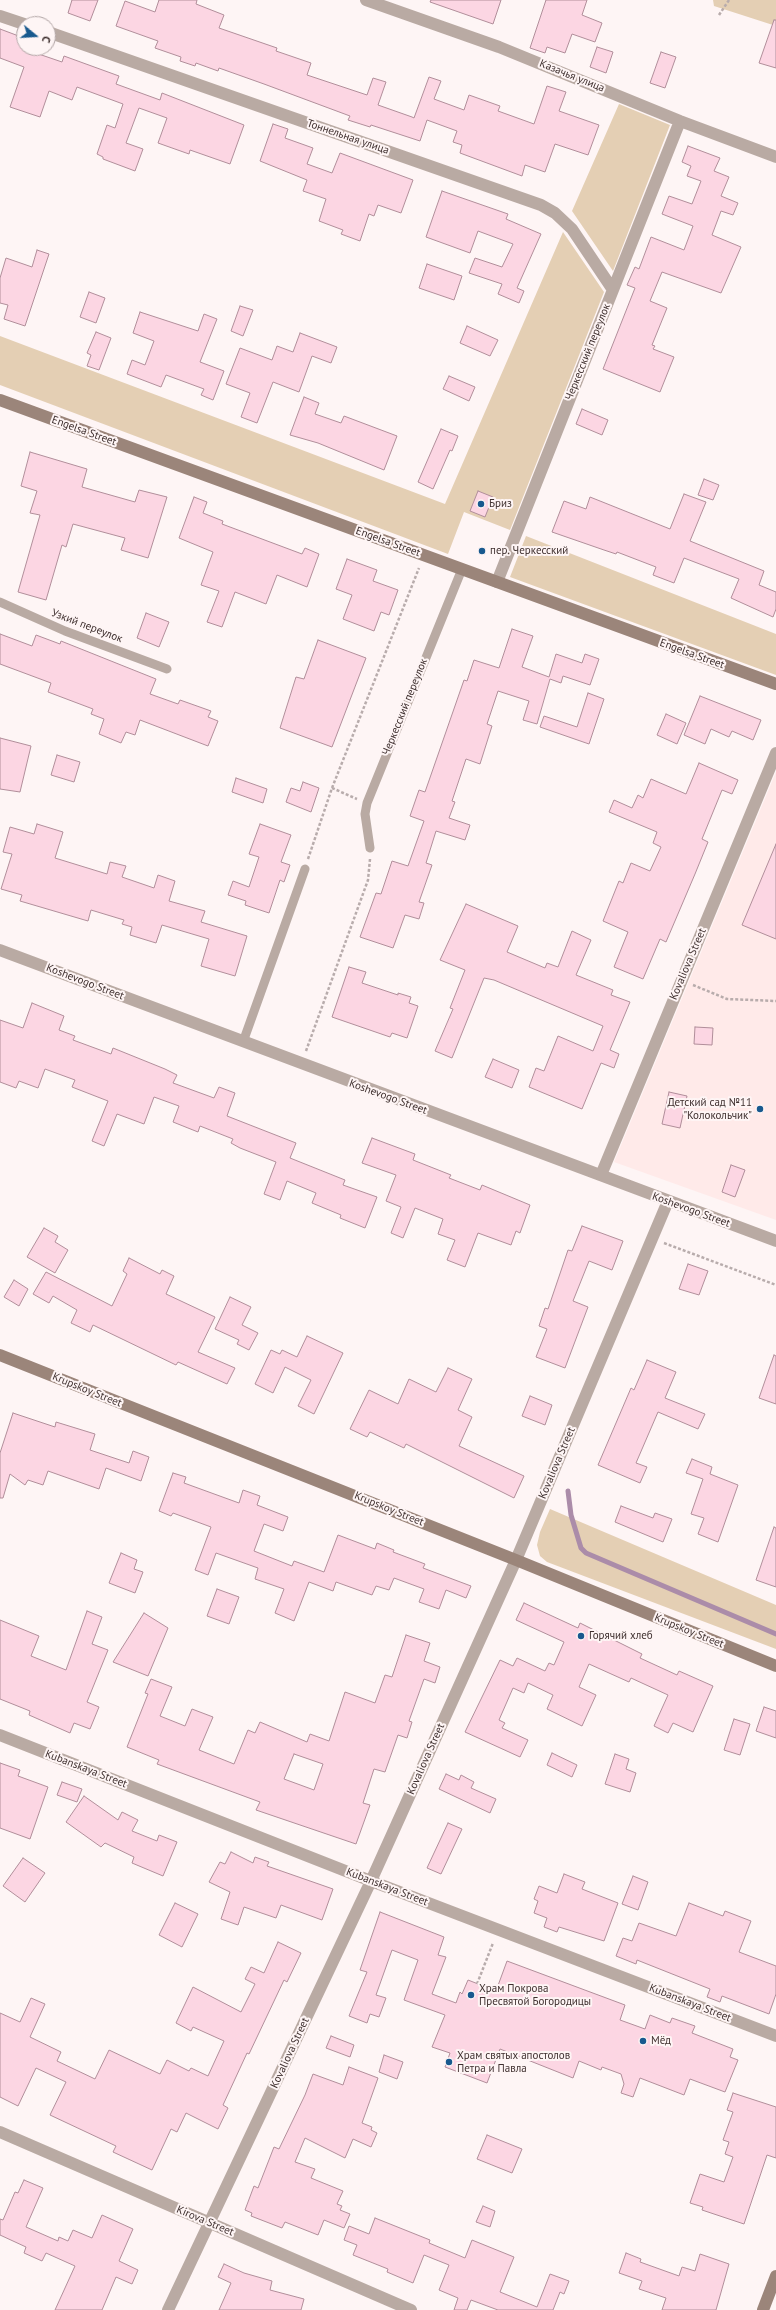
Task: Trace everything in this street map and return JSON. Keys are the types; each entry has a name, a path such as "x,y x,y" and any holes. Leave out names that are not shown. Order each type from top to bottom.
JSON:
{"street":[{"name":"Казачья улица","path":"366,0 500,47 680,121 776,157"},
{"path":"0,16 16,21"},
{"name":"Тоннельная улица","path":"56,35 541,204 555,213 572,229 612,290"},
{"name":"Черкесский переулок","path":"496,582 680,121"},
{"name":"Engelsa Street","path":"0,400 776,684"},
{"name":"Kovaliova Street","path":"601,1175 776,753"},
{"name":"Koshevogo Street","path":"0,950 776,1241"},
{"name":"Kovaliova Street","path":"168,2310 371,1881 516,1560 668,1201"},
{"name":"Krupskoy Street","path":"0,1355 516,1560 776,1666"},
{"name":"Kubanskaya Street","path":"0,1735 371,1881 776,2036"},
{"name":"Kirova Street","path":"0,2132 411,2310"},
{"path":"763,2310 776,2276"}],"lane":[{"name":"Черкесский переулок","path":"370,848 365,814 367,802 462,569"},
{"name":"Узкий переулок","path":"0,602 65,631 167,669"},
{"path":"243,1042 305,869"}],"path":[{"path":"719,15 729,0"},
{"path":"305,869 332,788 424,555"},
{"path":"332,788 367,802"},
{"path":"301,1064 368,880 371,863 370,848"},
{"path":"682,980 727,999 776,1001"},
{"path":"652,1238 776,1285"},
{"path":"477,1984 498,1930"}],"shaded area":[{"path":"713,0 776,0 776,26 714,6"},
{"path":"619,104 670,125 613,271 572,211"},
{"path":"563,232 604,292 510,530 464,512 448,554 0,385 0,336 445,504"},
{"path":"526,536 776,634 776,675 510,577"},
{"path":"776,772 776,1220 614,1162"},
{"path":"550,1509 776,1605 776,1649 547,1562 540,1556 537,1545 540,1532"}],"building":[{"path":"72,0 98,0 90,21 68,13"},
{"path":"159,0 197,0 196,4 224,15 219,28 277,48 276,51 311,63 307,75 367,95 373,78 386,82 378,105 414,118 429,77 441,81 434,99 464,110 469,95 500,106 498,111 534,124 547,86 566,92 559,111 599,125 588,155 555,144 545,172 525,165 522,176 460,153 462,145 453,142 457,131 427,120 420,141 371,125 370,127 348,120 350,116 219,68 218,71 196,63 195,66 180,61 181,57 155,48 158,41 116,26 125,1 155,12"},
{"path":"431,0 501,0 493,24 430,2"},
{"path":"546,0 587,0 582,15 602,23 595,42 572,34 565,53 547,47 545,53 530,48"},
{"path":"774,20 776,20 776,68 759,63"},
{"path":"0,29 16,35 16,56 44,56 62,62 64,56 119,76 116,84 160,100 162,93 244,125 230,164 190,150 189,154 158,143 167,118 139,108 126,143 143,149 135,171 103,159 103,157 97,154 107,125 115,128 123,104 77,87 72,100 49,91 40,117 10,107 24,67 0,58"},
{"path":"597,47 613,52 606,73 590,67"},
{"path":"661,52 676,57 665,88 650,83"},
{"path":"273,124 288,129 285,138 313,148 307,164 332,173 340,153 413,180 401,213 378,205 374,216 369,214 360,241 341,234 343,230 319,221 326,199 303,191 307,180 260,161"},
{"path":"688,146 720,158 714,171 729,177 721,196 738,203 733,215 721,211 712,235 741,247 721,293 662,272 650,301 667,308 652,345 655,346 653,349 674,357 660,392 603,369 635,288 627,285 635,267 639,269 651,237 684,250 693,226 662,214 669,196 692,204 701,181 687,176 691,166 682,162"},
{"path":"442,191 508,214 506,219 541,234 517,288 524,291 519,303 498,294 502,284 469,273 475,258 502,267 513,244 478,231 470,253 426,237"},
{"path":"37,250 49,254 25,326 4,319 8,305 0,303 0,278 6,258 32,267"},
{"path":"427,264 462,276 454,300 419,288"},
{"path":"89,292 105,298 96,323 80,317"},
{"path":"240,306 253,310 243,336 231,331"},
{"path":"140,312 198,331 204,314 217,319 200,362 224,371 213,400 201,395 204,389 166,375 161,387 127,374 132,360 145,365 154,341 133,333"},
{"path":"467,326 498,340 490,356 460,343"},
{"path":"96,332 111,338 99,370 87,366 91,355 87,353"},
{"path":"300,333 337,347 331,363 312,356 299,392 273,382 257,423 241,417 250,393 226,384 240,348 272,360 277,346 293,352"},
{"path":"449,376 475,387 469,401 443,389"},
{"path":"304,397 319,403 315,414 341,423 344,416 397,436 384,470 318,443 290,435"},
{"path":"582,409 608,420 602,435 576,424"},
{"path":"441,429 458,436 452,451 450,450 433,489 418,482"},
{"path":"30,452 87,469 82,487 135,502 139,490 167,497 148,558 121,550 125,538 73,524 66,547 62,545 46,600 18,592 40,515 30,513 37,491 21,486"},
{"path":"704,479 719,485 713,500 698,495"},
{"path":"478,491 493,497 485,517 470,511"},
{"path":"684,494 706,502 690,541 764,571 759,585 776,592 776,609 773,617 731,598 739,579 684,558 674,583 653,575 656,567 617,552 616,554 552,532 564,501 586,509 590,497 670,529"},
{"path":"194,497 207,502 203,513 223,521 222,524 302,554 305,548 319,554 307,587 277,575 266,604 235,592 222,627 207,622 219,591 201,585 213,552 179,538"},
{"path":"347,559 377,570 373,581 398,590 389,615 381,612 374,631 343,619 352,595 336,589"},
{"path":"146,613 169,622 159,647 137,638"},
{"path":"512,629 533,636 522,667 549,677 556,654 582,663 585,654 599,659 590,685 563,676 561,683 550,679 537,724 523,720 529,701 498,691 487,724 492,726 480,764 466,759 452,801 455,802 449,818 470,825 465,840 436,831 426,863 432,865 419,902 424,903 419,919 405,915 393,948 360,937 376,893 381,894 392,861 408,866 424,821 410,816 419,790 425,792 464,680 467,681 474,660 499,668"},
{"path":"0,634 32,646 36,635 60,644 61,641 156,679 150,694 178,704 180,700 211,711 208,717 218,721 208,746 140,720 135,735 126,732 121,743 99,734 104,719 91,714 93,709 48,692 51,683 0,664"},
{"path":"318,640 366,658 332,747 280,728 296,677 304,679"},
{"path":"588,693 604,699 589,744 540,727 544,716 577,727"},
{"path":"700,696 761,720 753,740 732,731 729,737 711,729 705,744 684,735"},
{"path":"666,714 686,723 677,744 657,735"},
{"path":"0,738 31,746 20,792 0,789"},
{"path":"57,755 80,762 74,782 51,775"},
{"path":"699,763 738,780 732,794 722,790 702,839 708,842 695,874 666,942 660,939 643,979 614,967 628,932 603,921 619,881 623,883 631,863 650,871 661,847 653,843 657,832 609,812 614,800 632,808 638,795 643,798 651,779 686,794"},
{"path":"236,778 267,789 263,803 232,792"},
{"path":"303,782 319,788 311,812 286,802 291,788 300,791"},
{"path":"37,824 63,832 55,858 107,874 110,862 126,866 122,877 154,888 158,875 175,881 169,901 205,911 201,922 247,936 235,976 201,966 209,939 162,925 156,943 130,935 132,927 122,924 124,920 91,910 88,921 20,901 22,895 1,889 12,854 3,852 10,827 34,834"},
{"path":"260,824 291,835 281,862 290,865 284,882 280,880 269,913 245,905 246,901 228,895 233,881 249,887 259,857 249,854"},
{"path":"776,844 776,939 742,925"},
{"path":"466,904 518,926 507,952 545,968 547,963 558,967 572,931 591,940 576,975 613,990 611,995 630,1002 610,1050 619,1054 614,1068 601,1063 582,1109 529,1087 536,1068 544,1071 558,1036 593,1051 603,1026 494,980 484,978 452,1058 435,1051 453,1009 450,1008 465,970 440,960"},
{"path":"349,967 366,972 362,983 398,995 398,993 411,997 409,1003 418,1006 407,1038 392,1033 390,1037 332,1017"},
{"path":"32,1003 64,1016 59,1030 75,1036 73,1040 111,1054 113,1048 165,1069 177,1075 173,1083 214,1098 219,1087 235,1093 227,1116 296,1143 290,1158 345,1180 343,1185 377,1197 365,1228 340,1218 341,1215 312,1203 316,1193 287,1181 280,1200 264,1194 276,1162 240,1148 231,1143 233,1139 200,1126 198,1132 173,1122 179,1106 154,1097 144,1124 117,1114 104,1146 92,1141 108,1101 72,1087 75,1080 45,1069 38,1088 19,1081 16,1088 0,1082 0,1020 23,1028"},
{"path":"695,1027 713,1028 712,1045 694,1044"},
{"path":"493,1059 519,1070 512,1088 485,1077"},
{"path":"669,1092 687,1096 680,1128 662,1124"},
{"path":"372,1138 415,1154 413,1160 451,1175 449,1178 480,1190 482,1185 530,1205 520,1233 516,1231 511,1245 478,1233 465,1267 447,1260 455,1240 438,1234 443,1219 415,1208 403,1238 391,1233 401,1207 386,1201 396,1175 362,1163"},
{"path":"731,1165 745,1170 735,1197 722,1192"},
{"path":"582,1226 623,1241 612,1270 589,1261 573,1301 588,1307 565,1368 536,1357 547,1329 539,1326 545,1308 548,1309 568,1250 572,1251"},
{"path":"44,1228 58,1236 55,1242 68,1250 55,1273 27,1257"},
{"path":"129,1258 160,1274 162,1270 174,1276 166,1294 215,1317 198,1352 235,1368 227,1384 178,1362 176,1365 93,1325 90,1332 71,1323 77,1310 53,1296 49,1303 33,1294 46,1272 112,1306 127,1274 123,1271"},
{"path":"688,1264 708,1271 699,1295 679,1289"},
{"path":"14,1280 28,1289 19,1306 4,1297"},
{"path":"230,1297 251,1307 242,1325 258,1333 249,1350 237,1344 239,1340 215,1329"},
{"path":"307,1336 343,1353 314,1414 298,1406 311,1380 285,1367 273,1393 255,1384 271,1350 280,1354 282,1350 297,1357"},
{"path":"774,1355 776,1356 776,1404 759,1398"},
{"path":"647,1360 676,1372 665,1398 705,1414 698,1429 658,1412 636,1463 647,1467 640,1483 598,1465 631,1388 634,1390"},
{"path":"448,1368 472,1379 458,1410 472,1417 459,1446 524,1476 514,1498 406,1444 404,1448 370,1432 367,1437 350,1429 369,1390 398,1404 409,1379 436,1392"},
{"path":"530,1396 552,1405 545,1425 522,1416"},
{"path":"13,1413 55,1427 56,1422 95,1434 90,1450 129,1463 133,1451 149,1457 141,1481 106,1468 99,1489 48,1471 43,1485 28,1480 25,1485 10,1474 3,1498 0,1498 0,1453"},
{"path":"692,1459 712,1467 710,1474 738,1485 718,1542 698,1534 704,1518 691,1514 703,1479 686,1473"},
{"path":"173,1473 186,1477 184,1483 239,1503 243,1490 260,1496 257,1505 288,1517 283,1531 264,1524 254,1551 292,1566 294,1561 324,1572 338,1535 375,1549 377,1543 394,1550 393,1552 425,1564 423,1568 471,1586 466,1598 446,1590 439,1609 419,1602 424,1589 394,1578 389,1590 376,1586 372,1595 336,1582 333,1591 309,1582 294,1621 275,1613 284,1589 255,1579 258,1568 216,1553 208,1575 195,1570 211,1527 173,1513 171,1516 159,1511"},
{"path":"621,1506 653,1518 655,1513 672,1519 663,1542 615,1522"},
{"path":"774,1527 776,1528 776,1587 756,1580"},
{"path":"121,1553 137,1560 134,1569 143,1572 135,1593 109,1583"},
{"path":"217,1589 239,1597 229,1624 207,1616"},
{"path":"524,1603 578,1628 580,1623 642,1654 640,1658 677,1675 679,1671 713,1686 693,1732 673,1723 668,1733 654,1726 668,1695 631,1678 629,1682 589,1664 579,1687 596,1695 582,1726 547,1709 553,1695 528,1683 524,1693 513,1688 499,1720 505,1723 502,1728 528,1740 520,1757 465,1732 500,1660 513,1666 517,1658 545,1671 549,1663 554,1665 564,1642 516,1620"},
{"path":"87,1611 102,1617 92,1644 108,1650 87,1702 99,1707 90,1729 74,1723 70,1733 29,1715 30,1711 0,1699 0,1620 39,1636 31,1656 66,1670"},
{"path":"144,1613 168,1628 148,1676 113,1662"},
{"path":"406,1635 430,1643 424,1661 440,1667 435,1683 424,1679 409,1721 412,1722 407,1738 398,1735 385,1772 374,1769 363,1803 370,1805 356,1844 256,1810 260,1802 157,1764 159,1760 127,1747 148,1694 145,1693 151,1679 172,1687 160,1716 185,1726 192,1709 213,1717 199,1750 234,1764 248,1730 255,1733 260,1722 307,1742 310,1734 329,1741 345,1692 375,1703 385,1675 392,1677","holes":["294,1754 323,1764 314,1790 284,1779"]},
{"path":"764,1707 776,1711 776,1738 756,1731"},
{"path":"734,1719 750,1724 740,1755 724,1750"},
{"path":"552,1753 577,1765 572,1777 547,1765"},
{"path":"615,1754 629,1759 626,1769 636,1773 630,1792 605,1784"},
{"path":"0,1763 20,1770 18,1776 48,1787 30,1839 0,1828"},
{"path":"446,1774 459,1780 461,1775 474,1782 471,1788 496,1799 490,1813 439,1789"},
{"path":"62,1782 82,1789 77,1802 57,1795"},
{"path":"84,1796 118,1820 122,1812 138,1820 132,1831 157,1841 159,1835 177,1842 163,1876 132,1863 134,1857 105,1843 101,1847 66,1822"},
{"path":"448,1823 462,1829 441,1874 427,1868"},
{"path":"231,1852 253,1863 255,1857 269,1862 267,1866 333,1889 322,1920 281,1905 276,1918 244,1907 238,1925 221,1919 230,1892 209,1882 220,1862 225,1864"},
{"path":"23,1858 45,1873 25,1902 3,1886"},
{"path":"564,1874 585,1882 582,1889 618,1903 604,1941 559,1927 557,1932 544,1927 547,1918 534,1913 538,1901 534,1899 539,1886 557,1893"},
{"path":"633,1876 648,1882 638,1910 622,1904"},
{"path":"175,1903 198,1914 182,1947 159,1935"},
{"path":"689,1903 723,1916 725,1911 751,1921 739,1952 776,1966 776,1994 769,2014 722,1996 720,2002 707,1997 710,1989 637,1960 636,1964 616,1956 623,1938 632,1941 639,1923 676,1936"},
{"path":"380,1912 444,1937 438,1955 446,1957 432,1994 456,2003 460,1992 462,1994 468,1980 496,1991 507,1961 625,2005 620,2020 645,2029 650,2015 670,2023 672,2018 695,2026 692,2033 733,2049 730,2057 738,2060 725,2092 690,2079 684,2095 640,2078 633,2097 621,2093 624,2084 621,2074 602,2067 601,2070 579,2061 573,2078 500,2049 487,2083 445,2067 450,2053 432,2047 445,2015 404,2000 418,1960 392,1950 376,1995 386,1998 379,2017 370,2014 367,2023 349,2016 367,1972 360,1970"},
{"path":"278,1942 301,1953 287,1982 284,1980 249,2054 247,2053 223,2105 228,2108 218,2129 186,2113 177,2132 171,2129 152,2170 113,2152 116,2146 50,2115 66,2082 36,2068 18,2106 0,2097 0,2013 20,2022 31,1998 45,2004 30,2037 61,2052 57,2061 95,2079 109,2050 160,2074 167,2060 189,2071 191,2068 208,2076 224,2041 193,2027 191,2031 176,2023 193,1987 241,2012 255,1984 245,1979 251,1967 264,1973"},
{"path":"331,2036 354,2045 350,2057 326,2048"},
{"path":"384,2055 403,2062 397,2079 379,2072"},
{"path":"349,2067 378,2078 362,2123 372,2127 371,2130 377,2133 371,2147 353,2139 345,2158 305,2138 295,2162 315,2169 311,2178 343,2191 337,2204 342,2206 340,2210 350,2214 344,2228 324,2220 318,2235 285,2222 282,2228 251,2216 252,2213 245,2210 254,2186 258,2188 274,2147 279,2149 305,2095 313,2074 343,2085"},
{"path":"733,2093 776,2107 776,2158 767,2155 744,2224 702,2210 703,2207 690,2203 700,2174 724,2182 733,2157 725,2154 729,2142 723,2140 733,2112 727,2110"},
{"path":"487,2135 522,2149 512,2173 477,2159"},
{"path":"24,2180 43,2188 26,2227 58,2241 59,2237 68,2241 73,2230 92,2238 102,2215 133,2229 119,2261 138,2270 132,2284 116,2277 102,2310 55,2310 75,2266 46,2253 42,2261 24,2253 26,2247 0,2235 0,2219 3,2220 15,2192 18,2193"},
{"path":"483,2206 495,2211 490,2227 476,2222"},
{"path":"375,2218 430,2240 429,2243 465,2258 472,2240 514,2257 500,2292 537,2307 550,2274 569,2281 564,2294 560,2292 553,2310 498,2310 471,2300 467,2310 454,2310 458,2298 439,2290 449,2265 424,2255 413,2283 387,2272 388,2269 353,2255 357,2245 344,2240 349,2226 369,2234"},
{"path":"626,2253 641,2259 640,2262 679,2276 682,2267 695,2271 700,2254 729,2264 716,2310 662,2310 666,2298 639,2289 642,2281 619,2273"},
{"path":"224,2264 244,2273 272,2281 270,2290 304,2299 301,2310 219,2310 231,2283 218,2277"}],"waterway":[{"path":"568,1491 571,1515 581,1548 586,1553 776,1634"}],"place":[{"name":"Бриз","path":"481,504"},
{"name":"пер. Черкесский","path":"482,551"},
{"name":"Детский сад №11 \"Колокольчик\"","path":"760,1109"},
{"name":"Горячий хлеб","path":"581,1636"},
{"name":"Храм Покрова Пресвятой Богородицы","path":"471,1995"},
{"name":"Мёд","path":"643,2041"},
{"name":"Храм святых апостолов Петра и Павла","path":"449,2062"}]}
